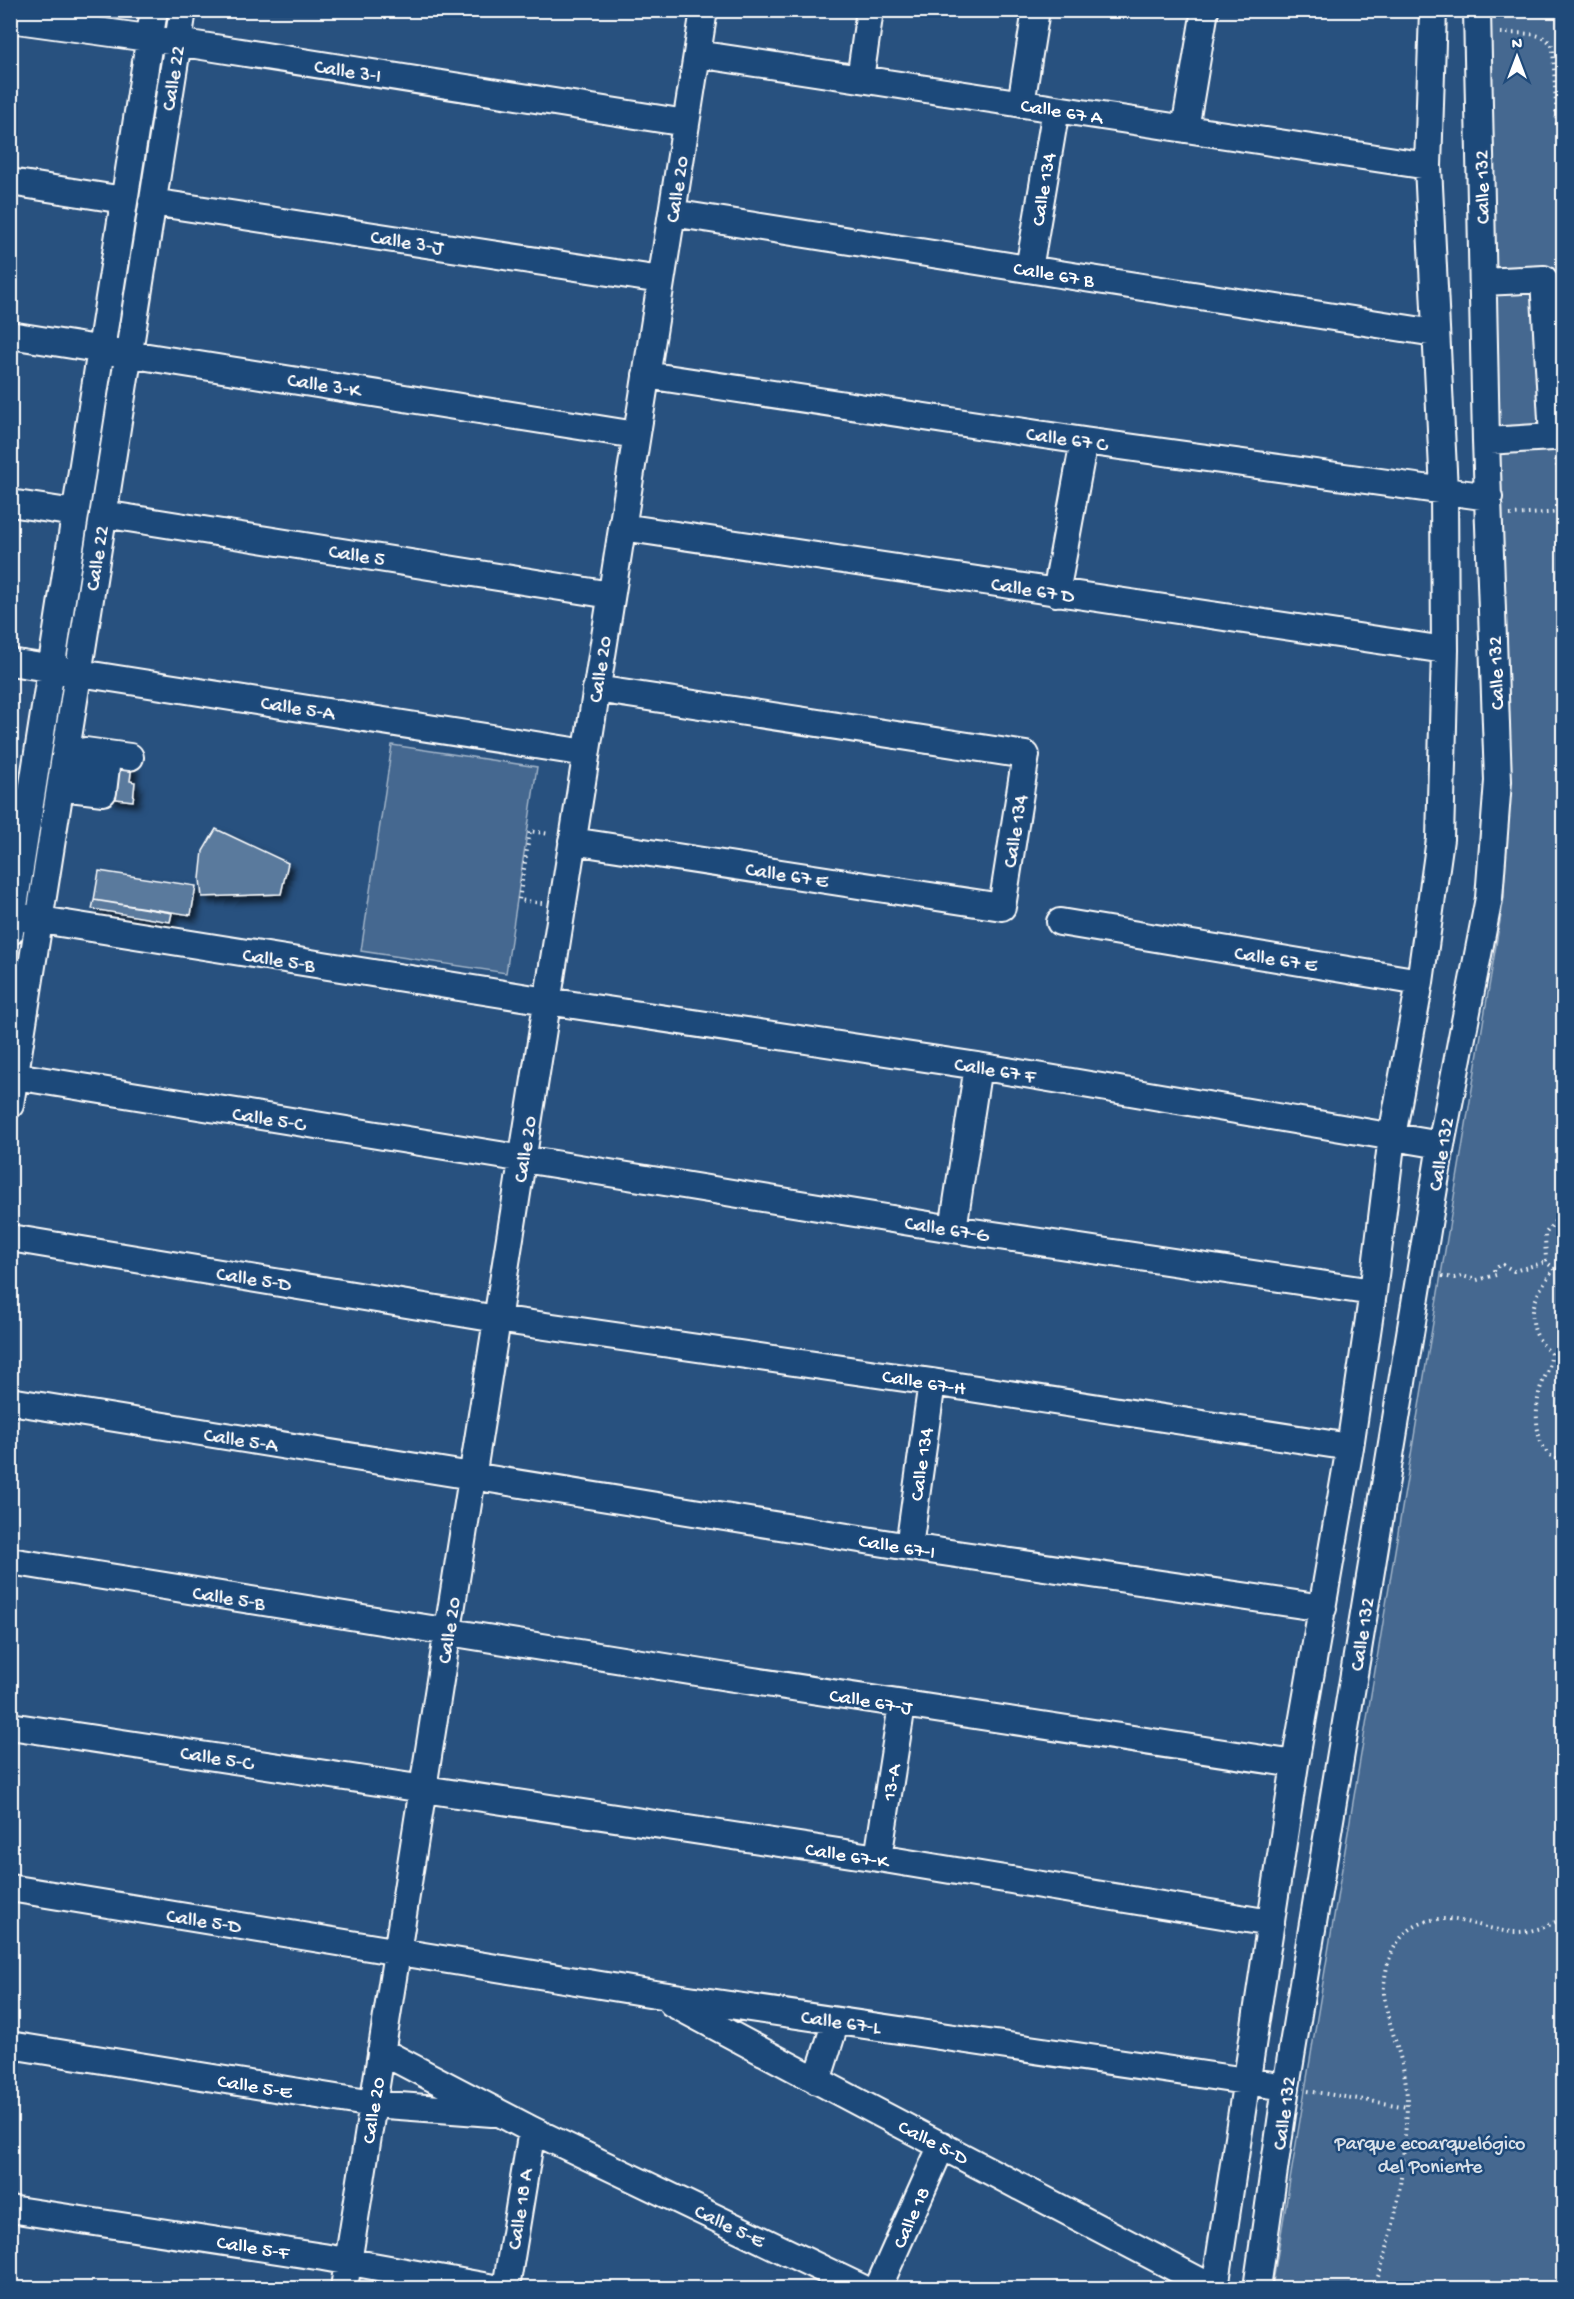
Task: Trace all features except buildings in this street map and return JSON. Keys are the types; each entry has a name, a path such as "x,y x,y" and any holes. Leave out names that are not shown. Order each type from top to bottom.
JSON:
{"street":[{"name":"Calle 22","path":"11,921 154,10"},
{"name":"Calle 22","path":"10,1105 183,10"},
{"name":"Calle 20","path":"344,2289 547,1001 565,838 586,753 704,10"},
{"path":"860,79 870,10"},
{"path":"1021,104 1036,10"},
{"path":"1185,129 1205,10"},
{"path":"1214,2289 1295,1764 1350,1447 1373,1292 1392,1136 1420,982 1440,839 1445,650 1444,490 1428,166 1433,10"},
{"name":"Calle 132","path":"1257,2289 1297,2089 1441,1145 1489,898 1497,793 1490,507 1486,441 1477,10"},
{"name":"Calle 3-I","path":"10,19 177,42 686,123"},
{"name":"Calle 67 A","path":"697,54 1428,166"},
{"name":"Calle 134","path":"1029,269 1056,109"},
{"path":"10,182 124,200"},
{"name":"Calle 3-J","path":"152,202 661,280"},
{"name":"Calle 67 B","path":"672,213 1435,333"},
{"path":"1483,282 1544,279 1554,437 1486,441"},
{"name":"Calle 3-K","path":"10,335 129,352 636,435"},
{"name":"Calle 67 C","path":"646,375 1084,441 1444,490 1490,507"},
{"path":"1056,593 1084,441"},
{"path":"10,502 75,513"},
{"name":"Calle 5","path":"103,514 611,595"},
{"name":"Calle 67 D","path":"622,527 1445,650"},
{"name":"Calle 5-A","path":"11,668 51,668 586,753"},
{"name":"Calle 134","path":"596,689 1026,755 1002,907"},
{"path":"64,766 130,757"},
{"name":"Calle 67 E","path":"565,838 1002,907"},
{"name":"Calle 5-B","path":"11,921 40,921 547,1001"},
{"name":"Calle 67 E","path":"1060,922 1420,982"},
{"name":"Calle 67 F","path":"547,1001 978,1066 1441,1145"},
{"path":"953,1230 978,1066"},
{"name":"Calle 5-C","path":"15,1076 522,1160"},
{"name":"Calle 67-G","path":"522,1160 953,1230 1373,1292"},
{"name":"Calle 5-D","path":"10,1238 497,1318"},
{"name":"Calle 67-H","path":"497,1318 1350,1447"},
{"name":"Calle 134","path":"909,1547 932,1382"},
{"name":"Calle 5-A","path":"10,1401 472,1476"},
{"name":"Calle 67-I","path":"472,1476 909,1547 1323,1608"},
{"name":"Calle 5-B","path":"10,1561 447,1633"},
{"name":"Calle 67-J","path":"447,1633 1295,1764"},
{"name":"13-A","path":"878,1858 902,1705"},
{"name":"Calle 5-C","path":"10,1726 423,1788"},
{"name":"Calle 67-K","path":"423,1788 878,1858 1271,1923"},
{"name":"Calle 5-D","path":"10,1888 397,1953"},
{"name":"Calle 67-L","path":"397,1953 655,1994 1297,2089"},
{"name":"Calle 5-D","path":"655,1994 1214,2289"},
{"path":"817,2081 836,2021"},
{"name":"Calle 5-E","path":"10,2045 373,2104 501,2114"},
{"name":"Calle 5-E","path":"381,2051 532,2130 862,2289"},
{"name":"Calle 18 A","path":"506,2289 532,2130"},
{"name":"Calle 18","path":"878,2289 942,2145"},
{"name":"Calle 5-F","path":"10,2209 348,2261 494,2289"}],"path":[{"path":"1496,33 1544,36 1551,41 1554,48 1557,124 1563,132"},
{"path":"1490,507 1563,510 1554,437"},
{"path":"546,904 519,900 530,831 565,838"},
{"path":"1546,1262 1545,1234 1563,1210"},
{"path":"1563,1260 1545,1281 1534,1306 1533,1320 1541,1343 1551,1354 1551,1364 1540,1389 1537,1422 1541,1440 1549,1455 1563,1463"},
{"path":"1546,1262 1555,1269"},
{"path":"1445,1277 1462,1276 1477,1280 1496,1275 1494,1271 1496,1266 1502,1264 1514,1271 1546,1262"},
{"path":"1374,2289 1389,2247 1397,2211 1408,2107 1405,2078 1384,1989 1389,1958 1394,1945 1415,1927 1437,1919 1515,1932 1544,1928 1563,1918"},
{"path":"1297,2089 1408,2107"}],"green space":[{"name":"Parque ecoarquelógico del Poniente","path":"1485,11 1563,11 1563,2288 1272,2288 1504,897 1508,734"},
{"path":"392,745 537,767 506,973 361,951"}]}
